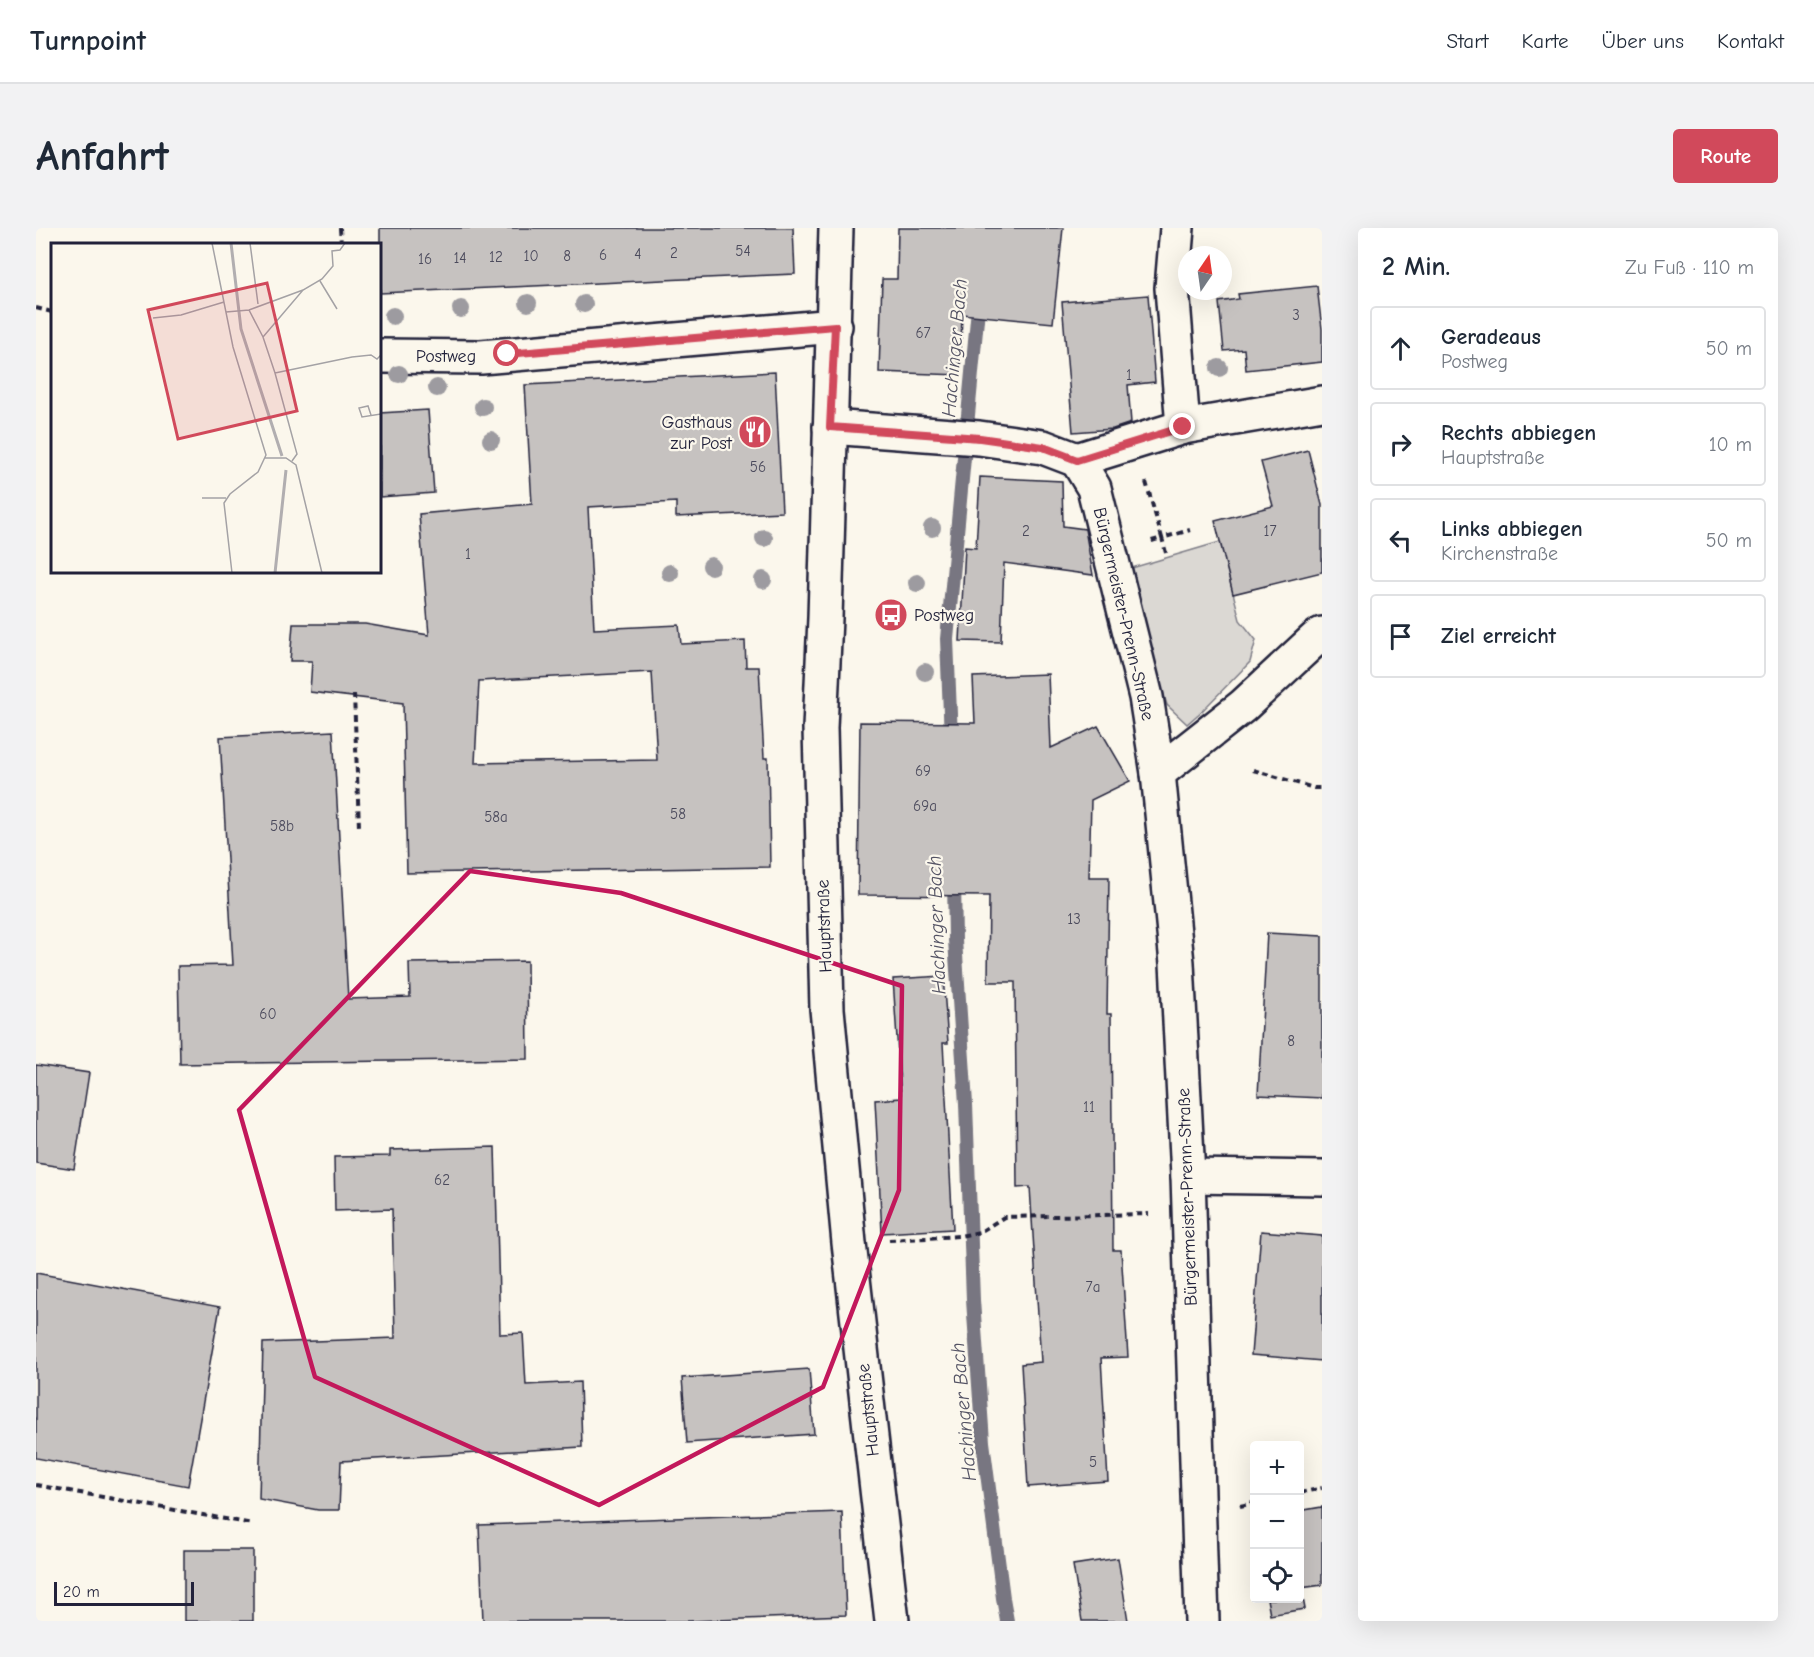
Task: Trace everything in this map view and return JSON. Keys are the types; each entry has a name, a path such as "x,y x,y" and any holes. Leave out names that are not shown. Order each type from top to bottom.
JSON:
{"street":[{"name":"Hauptstraße","path":"836,228 835,326 820,728 827,1008 849,1243 892,1621"},
{"path":"1177,228 1172,288 1183,427"},
{"name":"Postweg","path":"381,356 481,357 835,326"},
{"path":"830,427 980,438 1043,447 1077,460 1183,427 1322,404"},
{"name":"Bürgermeister-Prenn-Straße","path":"1077,460 1094,488 1146,696 1158,773 1177,963 1188,1176 1202,1621"},
{"path":"1158,773 1243,706 1322,634"},
{"path":"1188,1176 1322,1178"}],"path":[{"path":"340,228 341,243"},
{"path":"36,308 51,312"},
{"path":"1166,553 1162,538 1190,530"},
{"path":"354,694 359,827"},
{"path":"1253,770 1314,788 1322,788"},
{"path":"889,1240 960,1236 980,1232 1004,1217 1145,1214"},
{"path":"36,1485 253,1524"},
{"path":"1304,1492 1322,1488"},
{"path":"1239,1506 1250,1504"}],"highlighted area":[{"path":"470,871 621,893 902,986 899,1190 823,1387 599,1505 315,1377 239,1110"}],"shaded area":[{"path":"1220,542 1240,620 1256,640 1250,662 1187,724 1167,705 1125,570"}],"building":[{"path":"380,228 793,228 795,274 381,293"},
{"path":"898,228 1063,228 1053,323 962,314 960,375 879,372 882,279 897,279"},
{"path":"1317,286 1322,329 1322,362 1246,370 1244,349 1224,351 1219,302 1239,299 1238,294"},
{"path":"1148,295 1155,382 1128,385 1131,423 1113,429 1073,432 1062,302"},
{"path":"775,372 782,512 676,517 676,502 588,507 594,629 679,625 681,644 745,641 746,667 759,667 764,758 768,758 770,867 407,873 403,703 310,692 312,661 290,661 293,624 365,624 429,635 419,514 532,504 525,385","holes":["652,672 657,760 475,763 479,681"]},
{"path":"428,410 434,493 381,497 381,413"},
{"path":"1308,450 1322,505 1322,572 1233,594 1215,521 1273,506 1261,462"},
{"path":"980,477 1062,481 1063,526 1085,529 1093,575 1004,563 1001,642 960,641 965,547 976,548"},
{"path":"1048,674 1051,748 1098,726 1130,781 1091,800 1089,877 1109,877 1107,1014 1111,1014 1113,1250 1121,1250 1128,1357 1101,1358 1108,1481 1028,1487 1021,1364 1041,1362 1030,1187 1017,1188 1015,982 988,982 989,896 858,895 860,722 975,723 973,677"},
{"path":"333,731 348,999 410,997 409,963 527,961 528,1059 180,1064 178,966 233,965 220,737"},
{"path":"1267,933 1322,936 1322,1098 1258,1095"},
{"path":"943,976 948,1043 943,1043 953,1229 882,1233 875,1100 901,1098 893,979"},
{"path":"36,1065 89,1073 74,1169 36,1163"},
{"path":"495,1147 500,1334 523,1333 526,1385 580,1382 582,1447 341,1461 339,1510 318,1510 259,1499 263,1343 395,1338 392,1209 335,1211 334,1157 390,1156 390,1150"},
{"path":"1261,1231 1322,1236 1322,1361 1251,1355"},
{"path":"36,1273 220,1307 188,1486 36,1458"},
{"path":"809,1369 814,1434 687,1443 682,1378"},
{"path":"1322,1507 1322,1585 1304,1588 1304,1549 1304,1510"},
{"path":"842,1512 846,1615 690,1621 483,1621 479,1525"},
{"path":"184,1550 253,1550 253,1621 184,1621"},
{"path":"1118,1558 1128,1621 1082,1621 1073,1565"},
{"path":"1268,1603 1304,1603 1305,1609 1270,1615"}],"waterway":[{"name":"Hachinger Bach","path":"951,739 947,639 979,298"},
{"name":"Hachinger Bach","path":"954,879 955,940 966,1104 973,1300 983,1442 1007,1621"}],"place":[{"name":"Gasthaus zur Post","path":"755,432"},
{"name":"Postweg","path":"891,615"}],"route":[{"path":"507,354 835,326 830,427 980,438 1043,447 1077,460 1183,427"}]}
